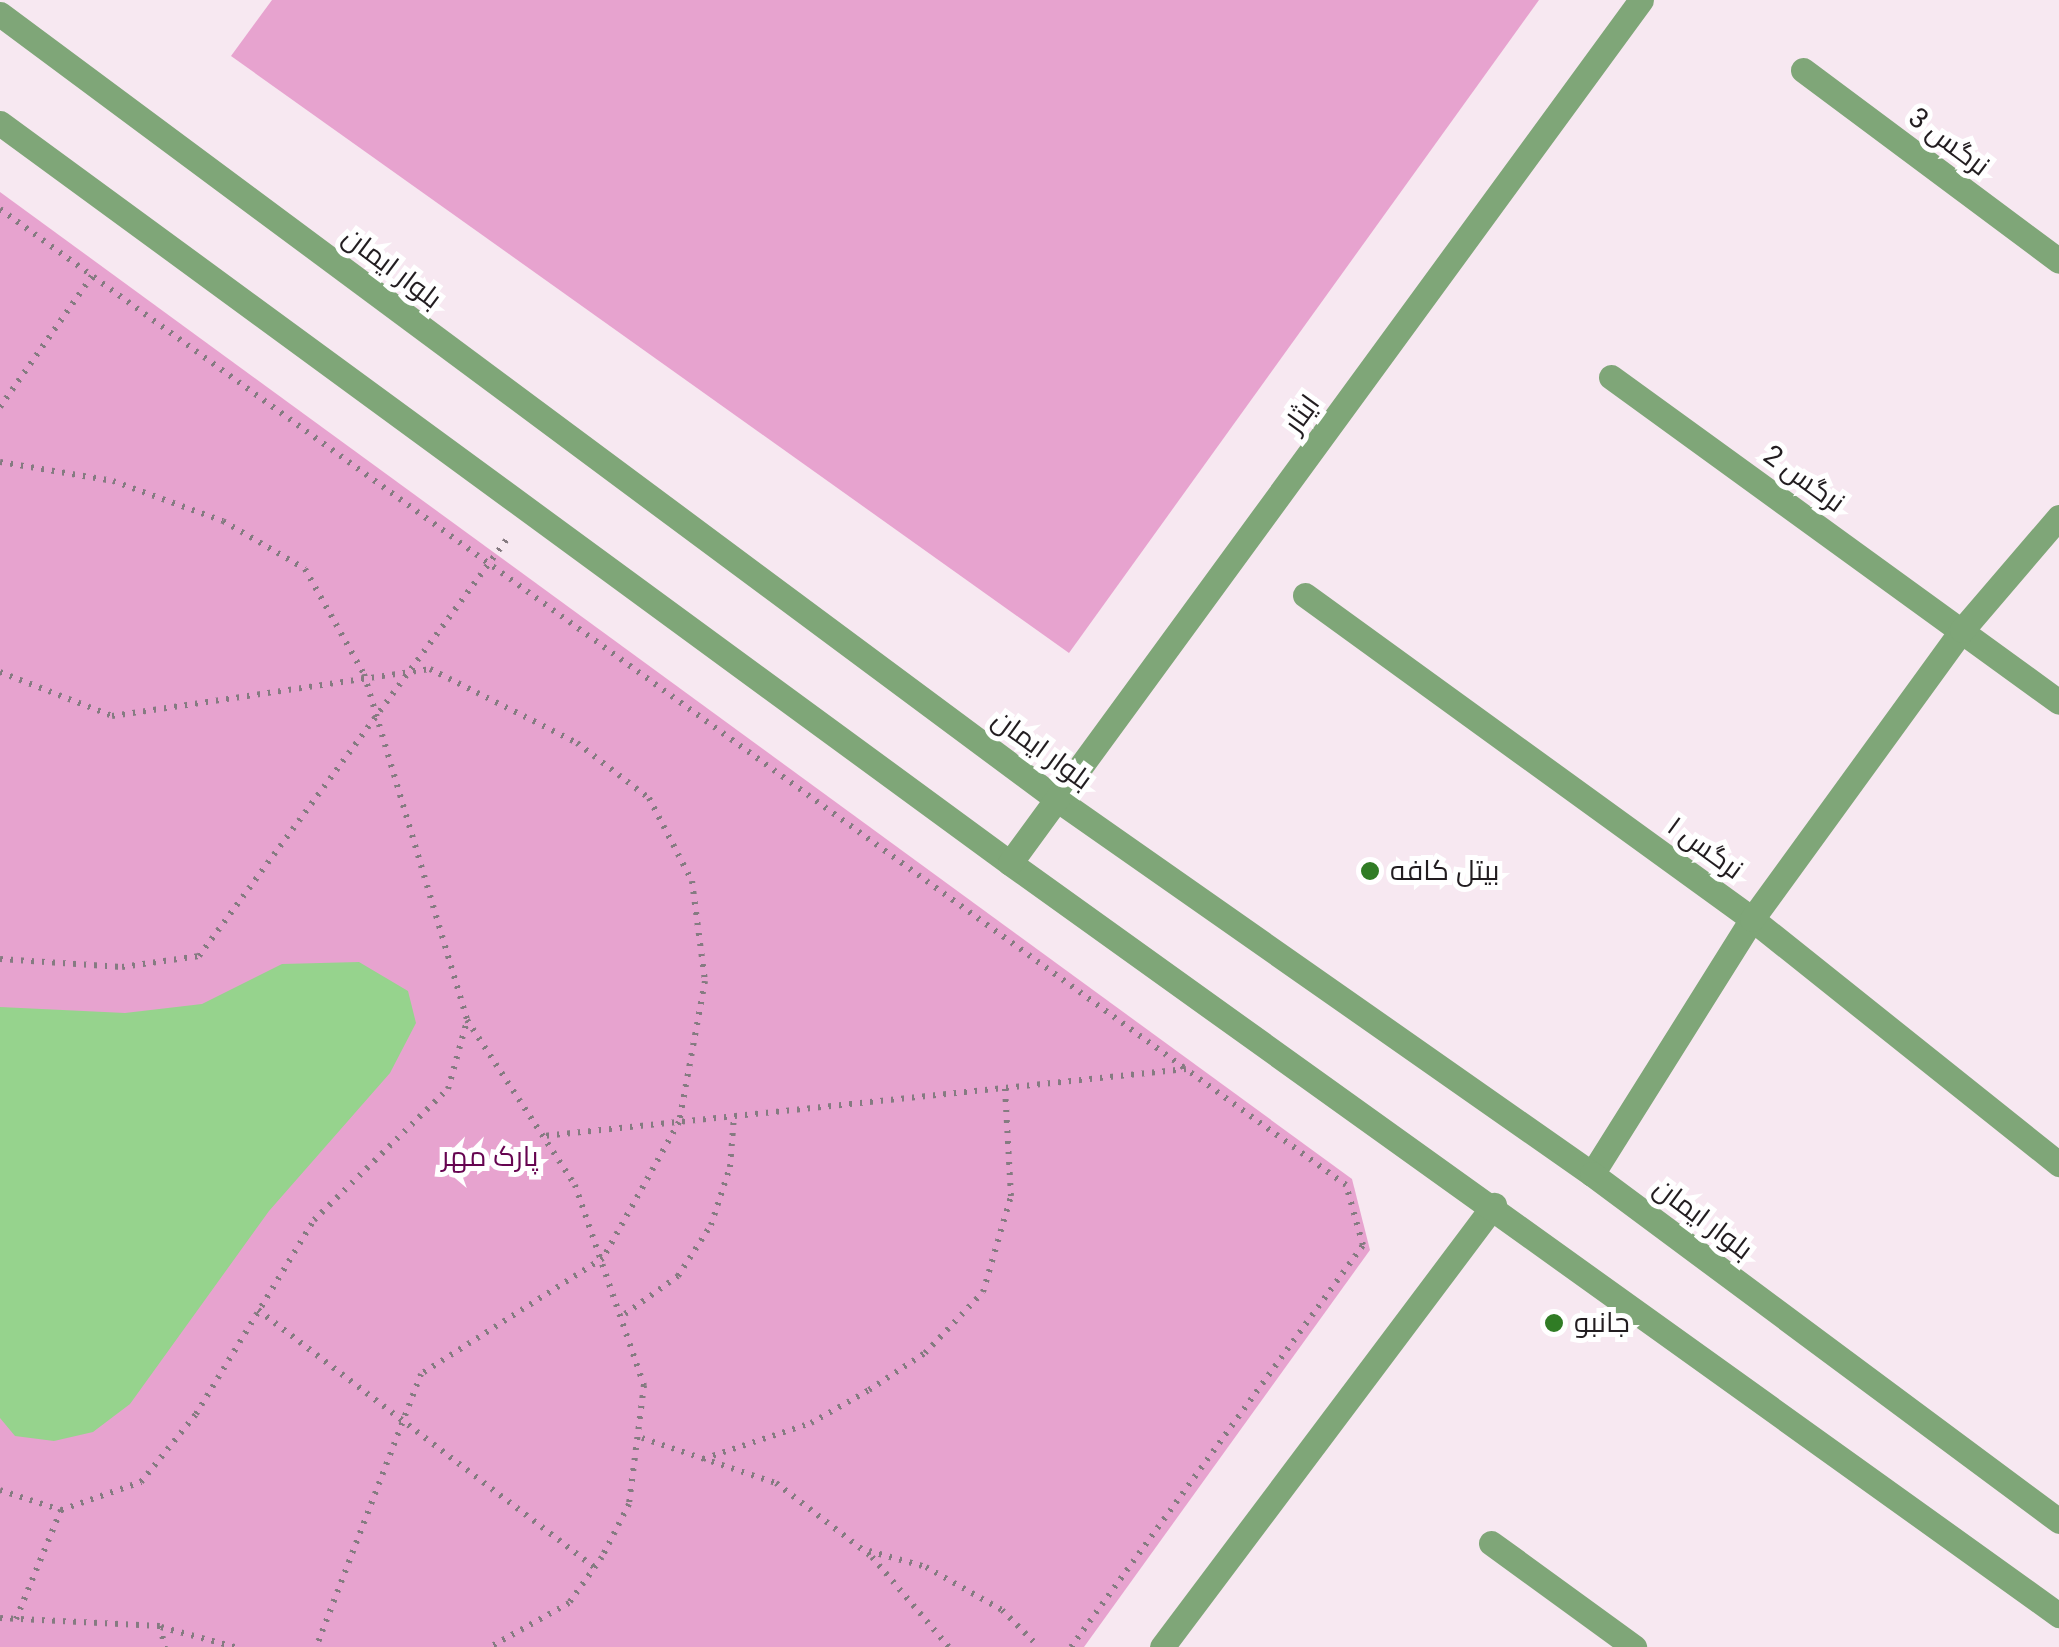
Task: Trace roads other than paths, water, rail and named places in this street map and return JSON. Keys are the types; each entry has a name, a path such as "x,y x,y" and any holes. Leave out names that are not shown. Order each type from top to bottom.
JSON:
{"street":[{"name":"ایثار","path":"1010,864 1641,0"},
{"name":"بلوار ایمان","path":"0,14 1058,800 1592,1174 2059,1521"},
{"name":"نرگس 3","path":"1803,70 2059,261"},
{"path":"0,124 1010,864 1494,1205 2059,1614"},
{"name":"نرگس 2","path":"1611,376 2059,702"},
{"path":"1592,1174 1752,919 1962,630 2059,518"},
{"name":"نرگس ۱","path":"1304,595 1752,919 2059,1164"},
{"path":"1162,1647 1494,1205"},
{"path":"1491,1543 1634,1647"}],"place":[{"name":"بیتل کافه","path":"1370,871"},
{"name":"جانبو","path":"1554,1323"}],"park label":[{"name":"پارک مهر","path":"490,1157"}]}
